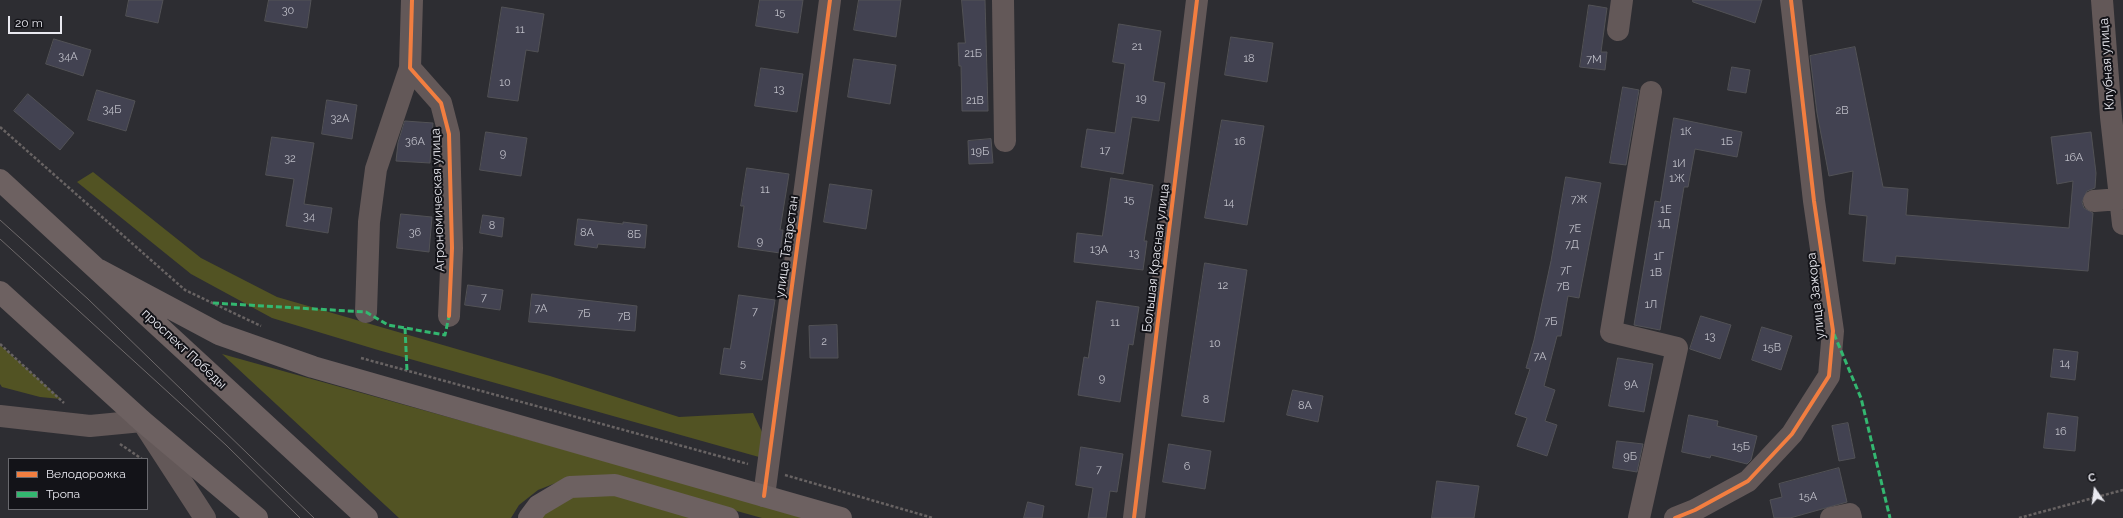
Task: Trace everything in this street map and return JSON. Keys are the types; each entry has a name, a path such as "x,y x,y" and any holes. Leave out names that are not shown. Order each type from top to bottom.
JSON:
{"main road":[{"name":"проспект Победы","path":"0,180 367,518"},
{"path":"99,270 219,334 313,367 841,518"},
{"path":"0,292 142,421 257,518"},
{"path":"529,518 538,506 570,487 615,485 728,518"}],"street":[{"path":"366,312 369,222 376,169 410,68 412,0"},
{"name":"улица Татарстан","path":"764,496 830,0"},
{"path":"1003,0 1005,141"},
{"name":"Большая Красная улица","path":"1134,518 1197,0"},
{"path":"1618,30 1622,0"},
{"name":"улица Зажора","path":"1674,518 1695,510 1748,481 1792,434 1828,376 1833,331 1814,201 1791,0"},
{"name":"Клубная улица","path":"2102,0 2111,117 2123,224"},
{"name":"Агрономическая улица","path":"410,68 442,103 449,134 452,248 449,316"},
{"path":"1639,518 1677,348 1611,332 1651,92"},
{"path":"2094,201 2120,199"},
{"path":"0,416 90,426 142,421 205,518"},
{"path":"1831,518 1850,514 1851,518"}],"path":[{"path":"0,127 185,290 266,328"},
{"path":"354,356 768,469 933,518"},
{"path":"2019,518 2123,490"}],"shaded area":[{"path":"93,172 201,258 277,297 550,376 679,417 753,413 763,434 759,457 378,350 272,318 191,274 77,182"},
{"path":"0,345 61,399 40,397 2,387 0,384"},
{"path":"222,354 810,518 762,518 607,475 571,477 538,490 519,505 511,518 399,518"},
{"path":"611,494 700,518 538,518 570,496"}],"building":[{"path":"129,0 163,0 158,23 126,16"},
{"path":"269,0 311,0 307,28 265,21"},
{"path":"760,0 803,0 798,33 756,26"},
{"path":"859,0 901,0 896,37 854,30"},
{"path":"962,0 985,0 988,111 962,111 961,66 959,66 958,43 965,43"},
{"path":"1693,0 1762,0 1755,23 1693,2"},
{"path":"1589,5 1607,8 1601,52 1607,52 1605,70 1580,67"},
{"path":"502,7 544,14 538,52 526,50 518,101 488,97"},
{"path":"1119,24 1161,31 1153,81 1165,83 1159,121 1132,117 1123,174 1081,167 1087,129 1115,133 1125,64 1113,62"},
{"path":"1231,37 1273,43 1267,82 1225,75"},
{"path":"54,39 91,50 83,76 46,64"},
{"path":"1855,47 1883,187 1908,189 1906,215 2069,228 2073,181 2057,184 2051,137 2091,132 2096,173 2095,188 2087,191 2082,202 2084,208 2093,213 2088,271 1896,256 1895,264 1863,261 1867,216 1849,214 1853,171 1829,176 1817,113 1810,56"},
{"path":"854,59 896,65 890,104 848,97"},
{"path":"1732,67 1750,70 1746,93 1728,90"},
{"path":"761,68 803,74 797,112 755,106"},
{"path":"1623,87 1639,90 1626,165 1610,163"},
{"path":"97,90 135,101 126,131 88,120"},
{"path":"28,94 74,133 60,150 14,111"},
{"path":"327,100 357,105 352,139 322,134"},
{"path":"1674,118 1742,132 1737,157 1695,149 1688,187 1684,187 1660,330 1634,325 1655,201 1660,202"},
{"path":"1222,120 1264,126 1247,225 1205,218"},
{"path":"405,121 433,123 430,163 396,161 398,143"},
{"path":"486,132 527,138 521,176 480,170"},
{"path":"272,137 314,143 304,204 332,208 328,233 286,226 294,179 266,175"},
{"path":"991,139 993,163 969,164 968,141"},
{"path":"747,168 789,174 780,230 783,230 780,253 738,247 744,206 741,206"},
{"path":"1566,177 1601,183 1579,298 1568,296 1561,336 1557,336 1544,386 1555,390 1545,421 1557,425 1547,456 1517,446 1527,418 1515,414 1530,369 1526,368 1534,340 1551,261"},
{"path":"1111,178 1153,185 1144,241 1147,241 1143,270 1074,262 1077,233 1102,236"},
{"path":"830,184 872,190 866,229 824,222"},
{"path":"401,214 432,217 429,252 397,248"},
{"path":"483,215 504,218 502,237 480,233"},
{"path":"578,219 647,225 645,248 598,244 597,248 575,245"},
{"path":"1205,263 1247,270 1224,422 1182,416"},
{"path":"468,285 503,290 500,310 465,305"},
{"path":"532,294 637,306 635,331 529,322"},
{"path":"739,295 775,300 762,380 720,374 724,348 730,349"},
{"path":"1097,301 1139,307 1133,345 1129,344 1120,402 1078,395 1084,357 1088,358"},
{"path":"1701,316 1731,325 1720,359 1690,349"},
{"path":"837,325 838,358 810,358 809,326"},
{"path":"1762,327 1792,336 1781,370 1752,360"},
{"path":"2054,349 2078,352 2075,380 2051,377"},
{"path":"1618,358 1653,364 1644,412 1609,406"},
{"path":"1293,390 1323,396 1318,422 1287,415"},
{"path":"2048,413 2078,417 2075,451 2044,448"},
{"path":"1689,415 1718,421 1717,426 1757,436 1751,460 1747,464 1711,455 1710,458 1682,452"},
{"path":"1848,423 1855,458 1839,461 1832,426"},
{"path":"1617,441 1643,444 1637,472 1613,468"},
{"path":"1169,444 1211,451 1205,489 1163,482"},
{"path":"1081,447 1123,454 1117,492 1110,491 1106,518 1088,518 1093,488 1076,485"},
{"path":"1839,468 1847,502 1790,518 1774,518 1770,500 1782,497 1779,484"},
{"path":"1437,481 1479,486 1474,518 1432,518"},
{"path":"1028,502 1044,506 1042,518 1024,518"}],"tram line":[{"path":"0,220 88,299 314,518"},
{"path":"0,239 226,445 300,518"}],"marked path":[{"path":"213,303 366,312 388,325 445,335 449,316"},
{"path":"405,328 407,371"},
{"path":"1834,334 1861,398 1890,518"}],"cycle path":[{"path":"412,0 410,68 441,103 449,134 452,248 449,316"},
{"path":"764,496 830,0"},
{"path":"1134,518 1197,0"},
{"path":"1675,518 1695,510 1748,481 1792,434 1829,376 1833,331 1814,201 1791,0"}]}
